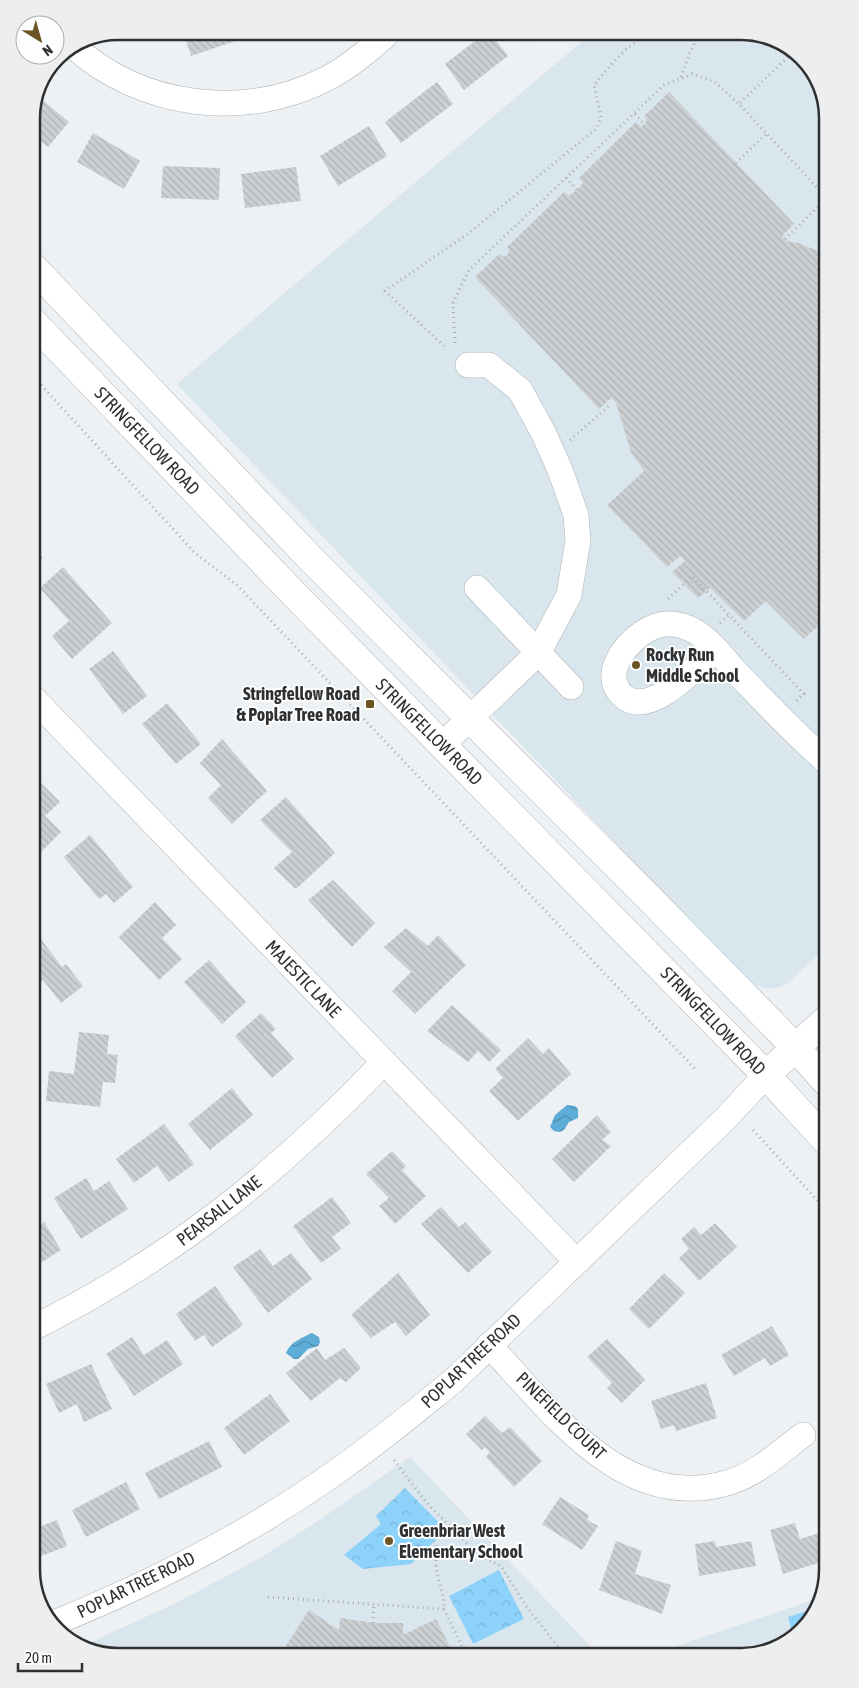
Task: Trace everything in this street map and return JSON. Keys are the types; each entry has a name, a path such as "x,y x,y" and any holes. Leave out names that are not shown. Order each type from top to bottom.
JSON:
{"main road":[{"name":"STRINGFELLOW ROAD","path":"40,274 303,550 468,719 796,1048 819,1074"},
{"name":"STRINGFELLOW ROAD","path":"40,329 291,591 766,1075 819,1133"},
{"name":"POPLAR TREE ROAD","path":"766,1075 819,1026"}],"street":[{"path":"79,50 110,73 141,88 169,98 226,104 277,98 313,86 346,68 380,40"},
{"path":"442,745 538,654 569,595 578,540 576,515 544,434 520,390 489,365 468,365"},
{"path":"477,588 571,687"},
{"path":"715,650 819,748"},
{"name":"MAJESTIC LANE","path":"40,705 576,1261"},
{"name":"PEARSALL LANE","path":"40,1324 115,1284 205,1225 285,1159 384,1062"},
{"name":"POPLAR TREE ROAD","path":"59,1621 156,1578 285,1505 342,1467 406,1420 453,1381 725,1119 766,1075"},
{"name":"PINEFIELD COURT","path":"489,1345 592,1451 622,1471 644,1481 666,1487 688,1489 711,1487 732,1482 751,1472 803,1435"}],"path":[{"path":"444,346 385,291 469,233 596,129 601,118 594,84 614,61 640,40"},
{"path":"681,78 690,52 697,40"},
{"path":"739,104 789,56"},
{"path":"455,344 453,303 469,270 664,85 692,74 715,82 739,104 819,190"},
{"path":"634,114 644,124"},
{"path":"736,163 766,134"},
{"path":"566,178 577,190"},
{"path":"785,239 819,206"},
{"path":"40,384 195,553 237,585 696,1070"},
{"path":"570,441 609,406"},
{"path":"668,599 692,576 804,694 791,706"},
{"path":"753,1130 819,1202"},
{"path":"394,1460 426,1502 478,1555 502,1566 526,1606 559,1648"},
{"path":"434,1542 437,1548 436,1565 445,1598 444,1609 463,1648"},
{"path":"268,1597 444,1609"},
{"path":"374,1604 374,1622"}],"shaded area":[{"name":"Rocky Run Middle School","path":"584,40 746,40 771,46 789,56 809,79 818,103 819,118 819,954 788,983 780,987 767,989 748,982 177,384"},
{"name":"Greenbriar West Elementary School","path":"410,1457 592,1648 113,1648 89,1643 174,1604 260,1558 315,1523"},
{"path":"813,1600 800,1621 784,1635 771,1642 756,1647 741,1648 670,1648"}],"green space":[{"path":"405,1488 446,1530 411,1564 363,1569 344,1555 381,1524 376,1516"},
{"path":"499,1570 524,1619 473,1644 449,1596"},
{"path":"807,1611 791,1629 788,1617"}],"water":[{"path":"567,1105 575,1106 578,1109 578,1118 569,1122 562,1131 554,1131 550,1127 555,1115"},
{"path":"312,1333 319,1337 320,1342 318,1346 308,1349 298,1359 294,1359 286,1353 293,1343"}],"building":[{"path":"186,40 238,40 191,56"},
{"path":"476,40 496,40 508,56 464,90 445,64"},
{"path":"437,82 453,104 401,143 385,122"},
{"path":"669,92 794,224 782,236 787,241 819,251 819,627 804,639 766,601 744,621 710,588 698,598 672,572 685,561 680,556 667,567 607,505 644,471 631,452 616,403 611,398 599,409 475,277 499,254 504,257 510,252 507,247 564,192 569,196 577,190 583,183 579,178 636,122 641,127 647,121 644,116"},
{"path":"43,100 69,122 48,147 40,140 40,113"},
{"path":"369,126 387,156 338,186 320,156"},
{"path":"93,133 140,161 124,189 77,162"},
{"path":"163,166 220,168 219,200 161,198"},
{"path":"296,167 301,201 245,208 241,174"},
{"path":"63,567 112,623 72,659 52,636 69,621 40,588"},
{"path":"113,651 147,696 123,714 89,669"},
{"path":"167,703 201,744 176,764 142,724"},
{"path":"222,739 267,791 232,824 208,798 221,785 200,763"},
{"path":"40,782 60,802 45,816 61,832 40,853"},
{"path":"286,797 335,853 296,889 274,868 292,852 260,820"},
{"path":"90,835 133,887 114,903 106,894 99,899 64,857"},
{"path":"333,880 375,923 352,947 308,900"},
{"path":"155,902 176,925 162,938 182,959 159,980 119,937"},
{"path":"406,928 428,946 438,935 466,965 415,1014 392,991 411,972 384,947"},
{"path":"40,938 62,967 66,964 83,986 61,1003 43,980 40,982"},
{"path":"209,960 246,1002 222,1024 184,982"},
{"path":"452,1005 501,1050 489,1062 478,1051 468,1062 427,1031"},
{"path":"261,1013 276,1029 271,1033 294,1059 272,1078 235,1036"},
{"path":"79,1032 109,1035 107,1054 118,1055 115,1083 103,1082 100,1107 46,1101 49,1071 74,1074"},
{"path":"528,1038 543,1054 549,1048 571,1074 518,1121 489,1091 503,1078 495,1069"},
{"path":"232,1088 253,1115 210,1150 188,1124"},
{"path":"597,1115 611,1132 602,1140 611,1146 574,1182 552,1159"},
{"path":"164,1124 194,1164 169,1182 157,1166 134,1183 116,1159"},
{"path":"392,1151 406,1166 402,1170 426,1196 395,1224 379,1206 389,1198 366,1174"},
{"path":"86,1178 94,1191 109,1181 128,1209 81,1239 54,1198"},
{"path":"332,1197 351,1223 332,1237 341,1249 321,1263 293,1226"},
{"path":"441,1207 459,1227 465,1222 492,1252 468,1273 421,1224"},
{"path":"44,1222 61,1250 40,1263 40,1224"},
{"path":"715,1223 737,1247 699,1281 679,1258 689,1249 681,1239 694,1227 701,1235"},
{"path":"260,1249 273,1266 291,1253 312,1279 268,1313 233,1267"},
{"path":"398,1273 430,1315 406,1336 395,1322 371,1338 351,1315"},
{"path":"664,1273 685,1293 649,1329 629,1309"},
{"path":"215,1286 243,1325 212,1347 204,1335 195,1341 176,1314"},
{"path":"772,1326 789,1355 770,1366 765,1358 734,1376 721,1355"},
{"path":"132,1337 144,1355 167,1340 183,1364 134,1396 106,1354"},
{"path":"607,1339 645,1380 622,1403 607,1388 612,1383 587,1357"},
{"path":"317,1348 325,1360 344,1348 361,1368 346,1382 340,1378 311,1401 286,1373"},
{"path":"91,1364 112,1409 84,1422 77,1404 59,1413 46,1384"},
{"path":"706,1383 717,1418 676,1431 674,1425 661,1429 651,1401"},
{"path":"270,1394 290,1421 244,1455 224,1428"},
{"path":"485,1416 502,1433 510,1427 542,1461 514,1487 486,1457 490,1452 485,1447 482,1450 466,1434"},
{"path":"209,1441 222,1467 159,1499 145,1473"},
{"path":"126,1482 140,1509 86,1537 72,1510"},
{"path":"560,1497 589,1515 587,1520 598,1526 582,1550 542,1524"},
{"path":"57,1520 67,1546 40,1556 40,1527"},
{"path":"795,1523 800,1539 819,1533 819,1563 783,1574 770,1530"},
{"path":"616,1541 642,1551 635,1574 671,1585 662,1614 599,1590"},
{"path":"715,1541 716,1547 751,1541 756,1566 699,1576 695,1544"},
{"path":"309,1610 339,1630 340,1618 373,1623 403,1623 403,1634 436,1619 450,1648 285,1648"}],"place":[{"name":"Rocky Run Middle School","path":"636,665"},
{"name":"Stringfellow Road & Poplar Tree Road","path":"370,704"},
{"name":"Greenbriar West Elementary School","path":"389,1541"}]}
